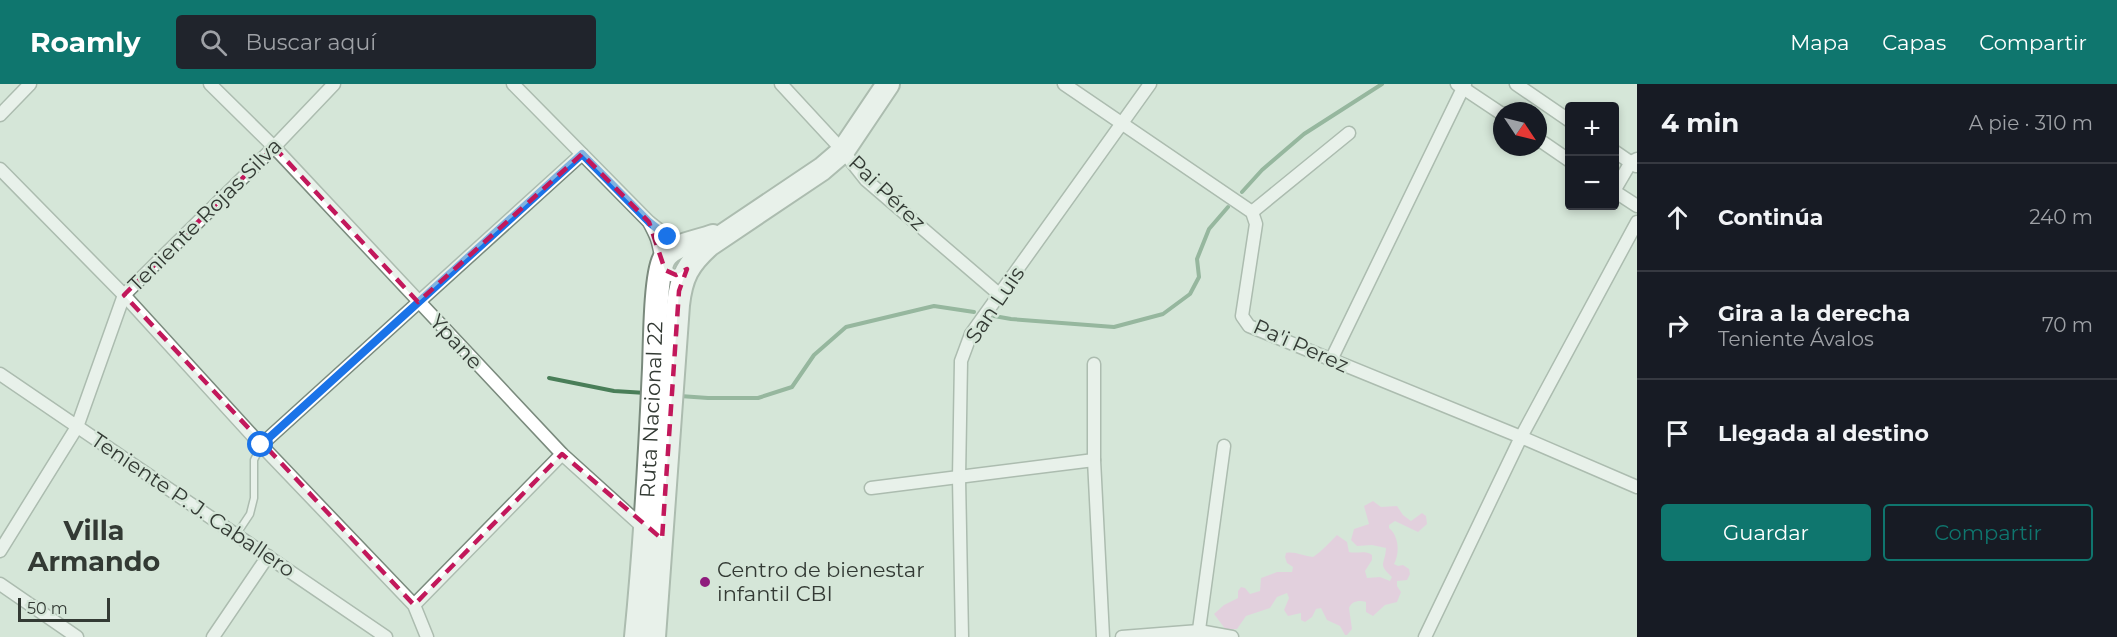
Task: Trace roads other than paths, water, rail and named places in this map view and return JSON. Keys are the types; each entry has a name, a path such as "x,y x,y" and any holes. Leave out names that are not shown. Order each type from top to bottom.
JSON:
{"highway":[{"name":"Ruta Nacional 22","path":"654,637 654,534 662,395 679,291 687,269 709,245 814,174 843,151 888,84"},
{"name":"Ruta Nacional 22","path":"662,395 657,310 662,264 666,256 680,247 734,227"},
{"name":"Ruta Nacional 22","path":"636,637 654,534"}],"street":[{"path":"0,115 30,84"},
{"name":"Ypane","path":"210,84 274,147 562,454 654,534"},
{"name":"Teniente Rojas Silva","path":"0,551 77,427 124,295 274,147 334,84"},
{"path":"513,84 649,222 680,247 688,257 687,269 682,274 669,274 664,270 657,237 649,222"},
{"name":"Pai Pérez","path":"781,84 843,151 866,180 1000,295"},
{"path":"1064,84 1252,212 1350,133"},
{"name":"San Luis","path":"962,637 959,478 961,361 971,334 1150,84"},
{"path":"1516,84 1565,118"},
{"path":"1331,360 1461,85 1493,108"},
{"path":"1547,145 1565,157"},
{"path":"261,445 582,154"},
{"path":"1619,155 1635,163 1619,184"},
{"path":"0,169 124,295 261,445 414,605 428,637"},
{"path":"1619,194 1637,206"},
{"name":"Pa'i Perez","path":"1252,212 1256,224 1242,316 1249,326 1521,437 1637,488"},
{"path":"1425,637 1521,437 1637,222"},
{"path":"1094,364 1094,460 1103,637"},
{"name":"Teniente P. J. Caballero","path":"0,374 386,637"},
{"path":"1198,634 1224,446"},
{"path":"414,605 562,454"},
{"path":"871,488 1094,460"},
{"path":"213,637 268,556"},
{"path":"0,584 77,637"},
{"path":"1122,637 1198,634 1232,637"}],"lane":[{"path":"236,535 250,514 254,498 255,460 261,445"}],"waterway":[{"path":"1242,192 1262,170 1304,134 1382,84"},
{"path":"994,316 1114,327 1163,314 1190,294 1199,277 1197,259 1209,229 1228,207"},
{"path":"680,396 758,398 792,387 814,355 846,327 934,306 974,312"},
{"path":"549,378 614,391 646,393"}],"place":[{"name":"Centro de bienestar infantil CBI","path":"705,582"}],"district":[{"name":"Villa Armando","path":"94,546"}]}
